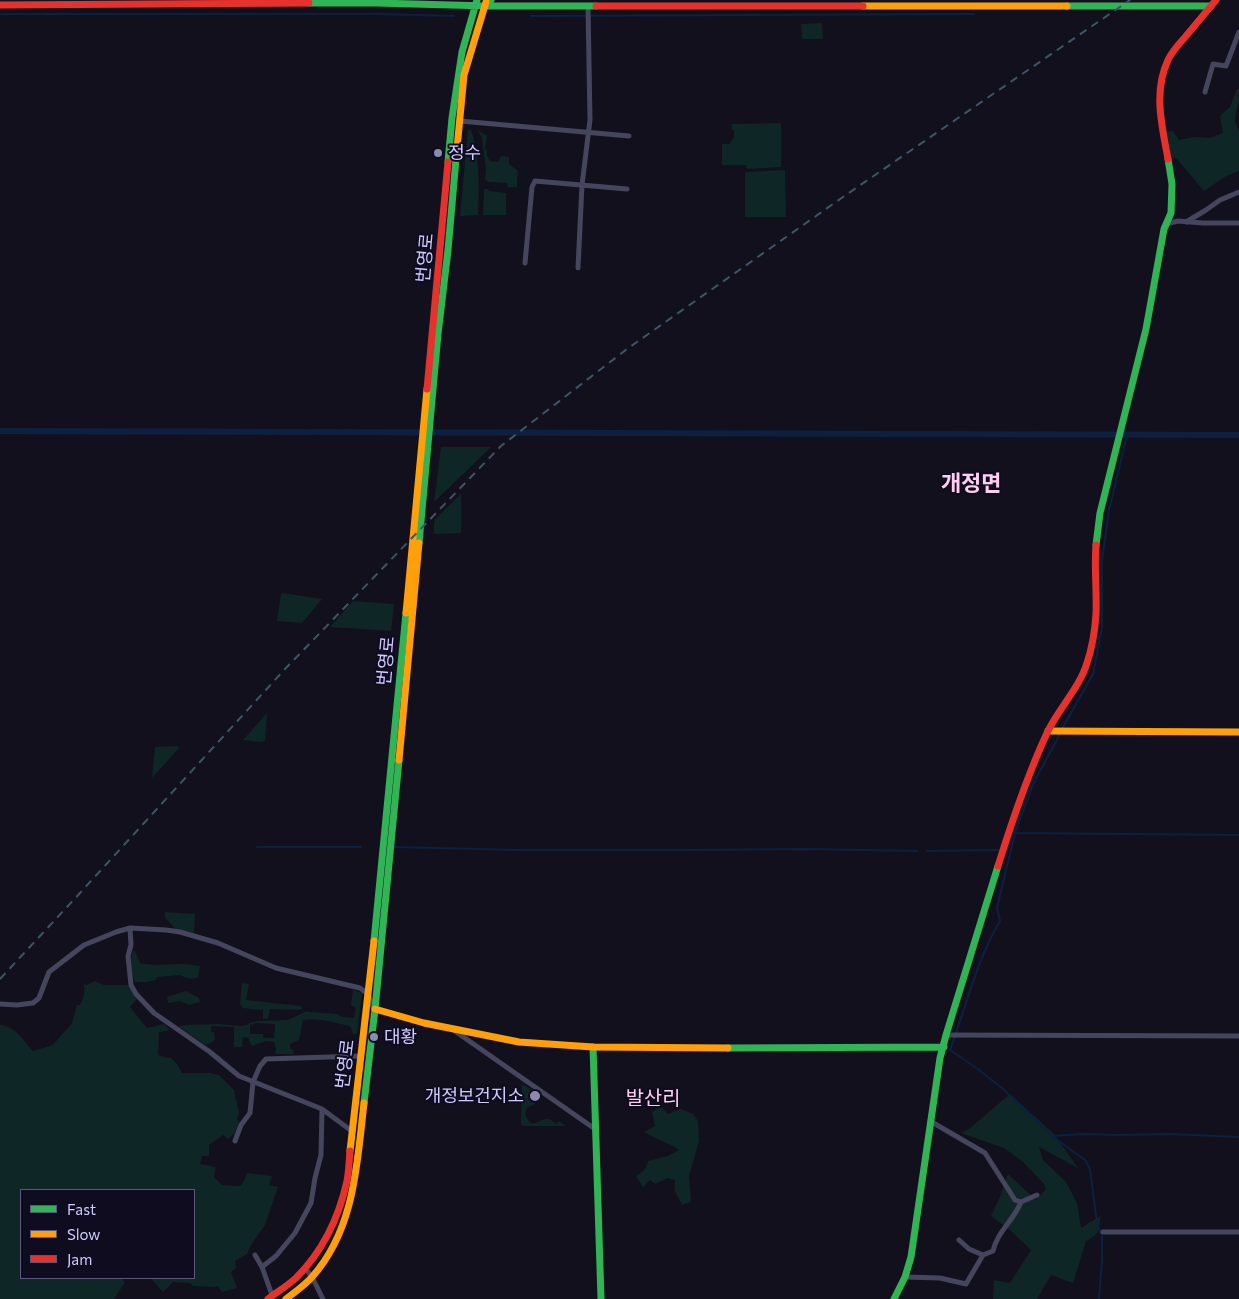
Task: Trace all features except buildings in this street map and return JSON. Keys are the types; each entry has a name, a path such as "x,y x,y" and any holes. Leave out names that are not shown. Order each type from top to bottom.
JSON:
{"main road":[{"path":"486,3 491,0"},
{"name":"번영로","path":"428,422 452,118 462,52 476,3"},
{"path":"0,5 486,3 588,8 1213,3"},
{"name":"번영로","path":"270,1297 295,1279 322,1247 343,1200 347,1179 426,438 448,250 464,75 486,3"},
{"path":"894,1299 905,1277 911,1257 940,1058 944,1047 953,1035 976,941 1011,823 1023,790 1051,731 1080,680 1091,647 1096,615 1095,554 1100,513 1146,329 1164,229 1171,213 1172,184 1160,118 1159,97 1168,60 1213,3"},
{"name":"번영로","path":"286,1299 312,1277 326,1258 340,1233 348,1210 356,1171 375,1009 426,438"},
{"path":"1051,731 1239,732"},
{"path":"375,1009 424,1023 519,1042 593,1047 944,1047"},
{"path":"593,1047 601,1299"}],"street":[{"path":"578,268 582,185 590,120 588,8"},
{"path":"1206,92 1213,64 1226,66 1239,32"},
{"path":"460,121 629,136"},
{"path":"525,263 532,187 535,181 626,189"},
{"path":"1186,222 1220,200 1239,192"},
{"path":"1166,224 1178,221 1239,223"},
{"path":"130,928 131,945 128,956 131,985 136,994 154,1013 210,1052 240,1076 322,1109 353,1132"},
{"path":"0,1004 17,1005 33,1003 39,998 49,972 84,946 130,928 180,932 218,944 276,968 360,988 365,991 375,1009"},
{"path":"448,1027 595,1129"},
{"path":"953,1035 1239,1036"},
{"path":"235,1141 242,1124 250,1113 253,1082 266,1058 361,1056"},
{"path":"262,1267 276,1256 295,1233 311,1203 315,1178 322,1155 322,1109"},
{"path":"930,1121 985,1153 1015,1200 1021,1202 1037,1195"},
{"path":"905,1277 940,1278 966,1284 983,1255 993,1251 995,1242 1017,1211 1021,1202"},
{"path":"1104,1232 1239,1232"},
{"path":"959,1240 969,1249 983,1255"},
{"path":"255,1255 262,1267 270,1297"},
{"path":"305,1268 312,1277 323,1299"}],"green space":[{"path":"822,23 823,39 802,39 801,24"},
{"path":"1237,89 1239,89 1239,101 1235,122 1239,131 1239,171 1226,176 1204,191 1177,159 1172,157 1166,132 1173,131 1179,140 1194,137 1210,138 1223,133 1220,116 1230,107"},
{"path":"781,123 781,167 747,169 746,165 722,165 722,144 729,144 734,137 732,124"},
{"path":"468,130 471,130 474,140 477,161 479,183 478,215 460,216"},
{"path":"478,130 487,136 485,149 490,161 498,162 501,156 509,157 509,164 518,171 517,187 508,187 507,183 488,182 485,179 486,170 482,138"},
{"path":"785,170 786,217 745,217 745,172"},
{"path":"484,189 506,193 506,215 483,215"},
{"path":"441,447 491,447 434,502"},
{"path":"461,494 461,533 434,534 435,519"},
{"path":"281,594 322,599 302,623 277,621"},
{"path":"353,601 394,604 391,631 330,627"},
{"path":"267,713 265,741 243,740"},
{"path":"177,746 179,748 152,778 155,747"},
{"path":"165,912 195,914 194,933 174,929 165,918"},
{"path":"133,951 135,951 142,964 200,966 198,977 189,978 180,975 157,977 156,980 148,982 134,981 131,962"},
{"path":"95,981 104,985 128,985 137,999 130,1007 147,1028 164,1024 170,1030 159,1032 158,1055 171,1058 182,1073 210,1073 219,1075 234,1090 239,1113 237,1119 239,1122 235,1133 228,1139 223,1135 209,1145 209,1156 202,1156 200,1164 216,1167 214,1177 222,1185 240,1186 247,1173 272,1176 269,1185 278,1187 265,1225 247,1254 235,1261 236,1268 231,1272 237,1288 222,1292 218,1286 193,1286 190,1283 173,1282 163,1292 152,1280 195,1279 195,1189 20,1189 20,1279 122,1279 125,1282 114,1299 0,1299 0,1025 14,1031 33,1051 53,1045 72,1023 77,1005 80,1005 83,997 84,984 87,985"},
{"path":"242,983 249,984 246,1000 301,1006 302,1009 270,1009 268,1018 263,1019 263,1010 243,1008 240,1004"},
{"path":"353,990 362,993 357,1034 353,1034 350,1026 321,1020 303,1020 299,1040 290,1044 294,1054 275,1054 274,1042 266,1041 252,1046 249,1038 243,1037 242,1047 234,1047 234,1027 211,1026 211,1032 214,1032 215,1039 206,1045 178,1026 217,1024 242,1026 259,1021 288,1020 307,1011 354,1018 356,1008 351,1005","holes":["256,1023 275,1024 274,1038 263,1037 263,1034 250,1034 250,1025"]},
{"path":"186,991 199,998 200,1002 189,1005 180,1001 168,1003 167,997"},
{"path":"522,1084 540,1095 536,1103 526,1110 529,1121 534,1123 549,1119 556,1124 559,1121 566,1126 523,1126 521,1124"},
{"path":"1010,1094 1054,1134 1078,1168 1039,1147 1043,1160 1066,1182 1077,1203 1081,1228 1100,1216 1098,1232 1094,1237 1086,1241 1073,1283 1051,1275 1037,1299 993,1299 994,1280 1010,1283 1031,1250 1011,1231 991,1216 1008,1174 1036,1200 1046,1189 1044,1184 1022,1161 1004,1148 961,1133 969,1129"},
{"path":"661,1107 668,1114 681,1109 693,1114 698,1121 699,1141 689,1176 691,1202 682,1205 675,1191 675,1180 667,1178 655,1184 650,1180 643,1187 636,1176 644,1170 648,1161 668,1156 679,1150 644,1132 655,1126 652,1112"}],"waterway":[{"path":"0,14 377,14 454,16"},
{"path":"531,16 974,14"},
{"path":"0,431 1239,435"},
{"path":"1062,729 1093,674 1102,627 1102,561 1109,510 1127,435"},
{"path":"1060,734 1033,784 1015,833 997,908 1000,921 984,952 950,1050 1002,1088 1053,1137 1085,1160 1090,1169 1097,1223 1102,1236 1099,1299"},
{"path":"1015,833 1239,835"},
{"path":"257,847 361,847"},
{"path":"395,847 518,850 807,849 917,851"},
{"path":"927,851 998,850"},
{"path":"1052,1136 1169,1134 1239,1137"}],"railway":[{"path":"0,979 285,669 501,446 627,349 843,197 1130,0"}],"traffic: fast":[{"path":"448,162 452,118 462,52 477,0"},
{"path":"485,6 491,0"},
{"path":"309,3 596,6"},
{"path":"1067,6 1211,6"},
{"path":"419,543 456,159"},
{"path":"1096,545 1100,513 1146,329 1164,229 1171,213 1172,184 1168,159"},
{"path":"374,941 406,613"},
{"path":"364,1103 399,760"},
{"path":"894,1299 905,1277 911,1257 940,1058 998,866"},
{"path":"593,1047 601,1299"},
{"path":"728,1048 944,1047"}],"traffic: slow":[{"path":"456,159 464,75 486,2"},
{"path":"863,6 1067,6"},
{"path":"406,613 427,389"},
{"path":"399,760 419,543"},
{"path":"1048,731 1239,732"},
{"path":"350,1151 374,941"},
{"path":"375,1009 424,1023 519,1042 593,1047 728,1048"},
{"path":"286,1299 312,1277 326,1258 346,1217 356,1172 364,1103"}],"traffic: jam":[{"path":"1168,159 1160,109 1163,72 1174,50 1216,0"},
{"path":"0,5 309,3"},
{"path":"596,6 863,6"},
{"path":"427,389 448,162"},
{"path":"998,866 1020,799 1040,749 1052,724 1079,682 1089,657 1096,614 1096,545"},
{"path":"268,1299 296,1278 314,1257 328,1233 344,1194 348,1177 350,1151"}],"place":[{"name":"정수","path":"438,153"},
{"name":"대황","path":"374,1037"},
{"name":"개정보건지소","path":"535,1096"}],"district":[{"name":"개정면","path":"971,484"},
{"name":"발산리","path":"653,1098"}]}
